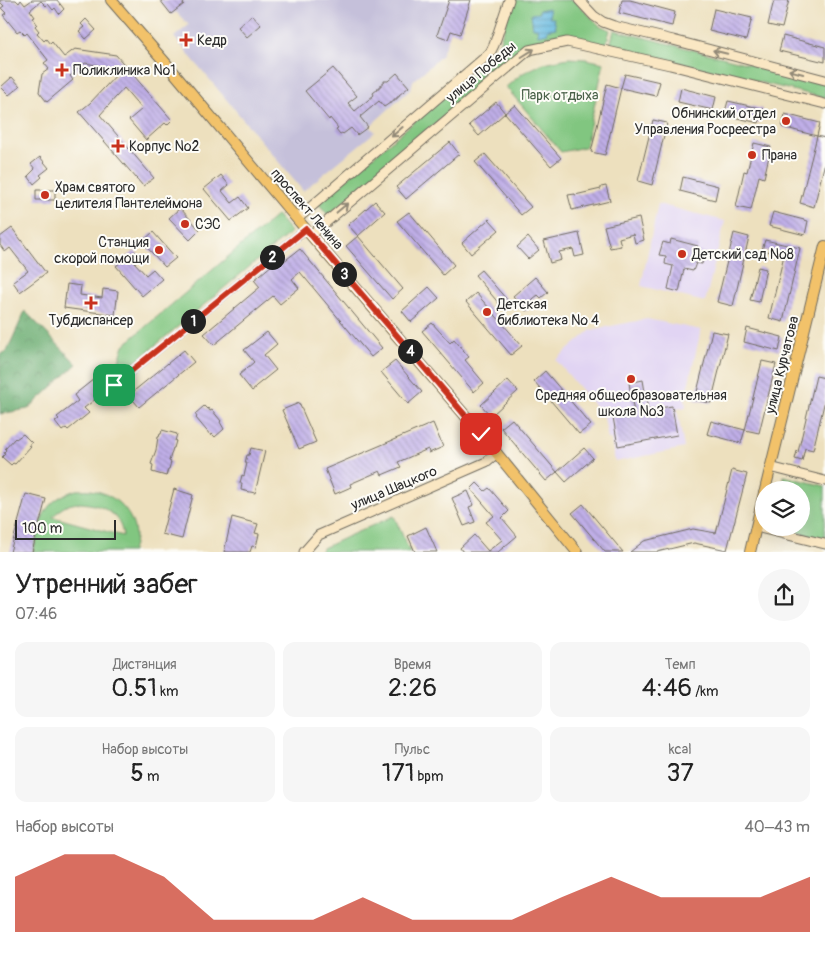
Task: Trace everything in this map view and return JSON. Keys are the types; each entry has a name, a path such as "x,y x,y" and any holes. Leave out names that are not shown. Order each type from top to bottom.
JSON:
{"main road":[{"name":"проспект Ленина","path":"111,0 497,453 577,552"},
{"name":"улица Курчатова","path":"767,481 825,246"},
{"name":"улица Курчатова","path":"750,552 755,531"}],"street":[{"name":"улица Победы","path":"297,219 490,53 509,0"},
{"path":"579,0 594,16 614,26 825,80"},
{"name":"улица Победы","path":"308,232 521,56 529,50 537,48 566,42 670,65 825,104"},
{"path":"114,385 308,232"},
{"name":"улица Шацкого","path":"304,552 319,535 486,462 497,453"},
{"path":"770,467 825,481"},
{"path":"793,536 825,544"}],"shaded area":[{"path":"159,0 449,0 438,35 448,39 441,56 413,81 411,89 370,126 375,132 303,191 174,37 189,25 176,12 171,15"},
{"name":"Детский сад №8","path":"658,204 725,221 705,302 641,286"},
{"name":"Средняя общеобразовательная школа №3","path":"647,319 701,330 685,399 686,407 677,409 684,448 615,462 611,439 608,439 604,417 556,360 591,330"}],"green space":[{"path":"513,0 574,0 599,25 610,30 606,45 565,37 530,46 490,79 480,67 497,50"},
{"path":"614,30 825,83 825,98 610,46"},
{"name":"Парк отдыха","path":"568,58 604,63 585,147 561,152 506,87 523,73 544,63"},
{"path":"478,68 488,80 328,215 318,203"},
{"path":"277,215 291,232 114,380 107,371 119,361 124,345"},
{"path":"25,311 77,364 28,409 0,414 0,354 7,351"},
{"path":"784,476 804,481 783,481"},
{"path":"810,482 825,486 825,539 810,535"},
{"path":"76,490 91,490 103,493 117,501 132,521 135,538 132,552 33,552 44,514 55,500","holes":["67,505 95,505 114,515 123,536 53,517"]},
{"path":"394,516 410,552 320,552 323,548"}],"water":[{"path":"549,8 550,18 554,18 556,28 547,30 548,33 538,35 537,28 533,28 531,14 539,13 539,10"}],"building":[{"name":"Поликлиника №1","path":"0,0 16,0 19,3 21,0 25,5 32,0 57,0 64,9 59,14 55,8 53,10 48,4 46,6 41,1 30,10 35,17 33,18 37,24 35,26 39,31 37,33 44,41 46,39 50,44 52,42 64,57 75,49 116,55 172,120 167,125 165,123 146,140 129,120 142,109 124,88 100,115 154,178 143,186 79,112 118,73 113,68 85,63 70,76 73,80 47,102 39,92 42,74 49,69 44,63 48,60 27,33 25,35 20,30 17,32 3,15 6,13 1,8 4,6"},
{"path":"160,0 181,0 184,4 171,14"},
{"path":"449,0 471,0 460,34 451,31 448,39 437,35"},
{"path":"622,0 630,0 675,12 672,26 619,13"},
{"path":"774,0 789,0 782,28 768,25"},
{"path":"714,9 752,18 746,40 709,31"},
{"path":"252,15 261,25 247,37 238,27"},
{"path":"86,19 96,30 86,39 79,31 84,27 81,24"},
{"path":"783,36 825,47 825,62 779,51"},
{"path":"333,68 357,96 348,103 355,111 374,95 373,93 384,81 388,81 397,73 409,87 397,99 394,99 392,103 384,107 379,101 360,117 368,127 357,135 351,128 340,134 330,118 329,120 305,91"},
{"path":"625,74 660,82 656,96 621,88"},
{"path":"12,77 20,86 9,95 1,87"},
{"path":"607,84 621,88 605,155 591,152"},
{"path":"681,88 716,97 713,110 678,102"},
{"path":"728,101 763,109 759,123 724,115"},
{"path":"496,102 505,113 479,136 469,125"},
{"path":"515,105 561,158 551,166 505,113"},
{"path":"785,114 820,123 817,136 782,127"},
{"path":"653,120 667,123 652,185 638,181"},
{"path":"817,136 825,138 825,162 814,207 800,203"},
{"path":"450,142 459,154 406,199 396,187"},
{"path":"754,143 771,147 764,178 759,176 751,210 736,207 744,171 747,172"},
{"path":"485,154 531,207 521,215 475,162"},
{"path":"40,157 49,168 40,175 42,177 34,184 28,176 35,169 31,164"},
{"path":"221,175 229,185 222,191 232,203 240,197 248,208 231,221 204,189"},
{"path":"683,177 718,186 715,200 680,191"},
{"path":"606,186 610,201 572,210 568,195 601,189 601,187"},
{"name":"Храм святого целителя Пантелеймона","path":"36,190 55,190 55,200 36,200"},
{"path":"375,201 385,212 358,236 348,225"},
{"name":"СЭС","path":"180,208 200,230 190,240 169,218"},
{"path":"409,212 454,265 443,275 397,221"},
{"path":"773,212 808,221 805,235 769,226"},
{"path":"639,218 644,240 635,243 633,234 619,238 621,246 610,248 604,226"},
{"path":"489,219 499,230 471,254 462,243"},
{"path":"12,228 46,273 20,292 13,282 28,271 10,248 5,252 0,245 0,237"},
{"name":"Станция скорой помощи","path":"153,232 176,258 165,267 142,242"},
{"path":"579,233 584,255 575,257 573,249 559,252 561,260 550,263 544,241"},
{"path":"734,233 749,237 733,306 717,302"},
{"path":"358,236 403,289 392,299 346,246"},
{"path":"528,237 539,250 528,259 517,247"},
{"path":"671,239 698,246 697,251 704,253 702,264 696,263 693,271 684,269 679,292 668,289 673,266 665,264 666,256 659,255 663,242 670,244"},
{"path":"765,240 800,248 783,322 769,318 784,255 762,250"},
{"path":"300,249 382,348 371,357 300,272 292,279 299,288 280,304 273,296 214,345 204,334 260,287 254,280 279,259 283,262"},
{"path":"135,251 140,257 134,262 146,275 153,269 162,279 142,296 116,266"},
{"path":"758,267 766,269 759,302 750,300"},
{"path":"481,270 508,301 501,306 475,275"},
{"path":"535,277 548,292 541,298 538,295 529,302 532,306 526,311 513,296"},
{"name":"Тубдиспансер","path":"67,284 81,286 80,295 102,298 103,289 118,291 115,315 64,308"},
{"path":"429,287 439,298 411,322 402,311"},
{"path":"476,293 522,346 511,355 466,302"},
{"path":"432,323 450,343 454,339 469,357 465,360 484,383 474,392 422,331"},
{"path":"747,328 782,337 779,351 744,342"},
{"path":"712,331 728,334 711,403 695,400"},
{"path":"267,332 277,344 264,355 276,370 252,391 239,375 254,362 244,350"},
{"path":"184,350 194,362 139,407 129,395"},
{"path":"395,361 422,392 408,404 381,372"},
{"path":"762,361 776,364 759,433 745,430"},
{"path":"545,371 591,425 579,434 534,381"},
{"path":"816,376 825,378 825,400 813,450 805,448 802,461 795,459"},
{"path":"94,379 96,381 99,379 106,388 103,390 105,392 84,408 89,413 68,430 66,428 62,431 55,422 59,419 57,417 78,401 74,395"},
{"path":"508,380 518,391 491,416 481,405"},
{"path":"643,380 648,410 672,406 677,435 618,446 613,417 634,413 629,383"},
{"path":"299,403 316,442 299,449 282,410"},
{"path":"204,406 210,411 212,410 221,421 224,429 215,437 212,434 211,436 196,418 195,414"},
{"path":"512,419 557,472 546,481 501,428"},
{"path":"711,421 745,430 741,443 707,434"},
{"path":"433,423 443,447 429,453 428,449 398,462 401,467 382,475 380,471 350,484 351,487 335,494 325,469"},
{"path":"162,430 177,434 166,476 152,472 153,465 151,464 158,437"},
{"path":"23,434 32,443 29,445 31,446 15,464 11,465 2,457 5,454 5,449 15,438"},
{"path":"251,448 265,451 255,493 241,490 242,483 240,483 242,475 244,476 247,455 249,455"},
{"path":"584,448 593,458 566,482 557,472"},
{"path":"732,470 747,474 727,550 694,543 657,552 630,552 644,541 693,529 716,533"},
{"path":"477,483 485,491 489,488 509,511 502,518 517,536 498,552 463,552 460,548 474,535 488,551 502,540 486,522 494,516 471,489"},
{"path":"174,489 193,495 182,539 162,534"},
{"path":"468,491 474,505 469,507 475,522 464,526 452,498"},
{"path":"26,494 46,499 32,552 10,552"},
{"path":"583,504 623,552 605,552 572,513"},
{"path":"232,517 258,524 255,533 259,534 256,547 252,546 250,552 224,552"},
{"path":"426,527 437,552 415,552 408,536"}],"place":[{"name":"Кедр","path":"186,40"},
{"name":"Поликлиника №1","path":"62,70"},
{"name":"Обнинский отдел Управления Росреестра","path":"786,121"},
{"name":"Корпус №2","path":"118,146"},
{"name":"Прана","path":"752,155"},
{"name":"Храм святого целителя Пантелеймона","path":"45,195"},
{"name":"СЭС","path":"185,224"},
{"name":"Станция скорой помощи","path":"159,250"},
{"name":"Детский сад №8","path":"682,254"},
{"name":"Тубдиспансер","path":"91,303"},
{"name":"Детская библиотека № 4","path":"487,312"},
{"name":"Средняя общеобразовательная школа №3","path":"631,379"}],"route":[{"path":"114,385 306,229 481,434"}]}
